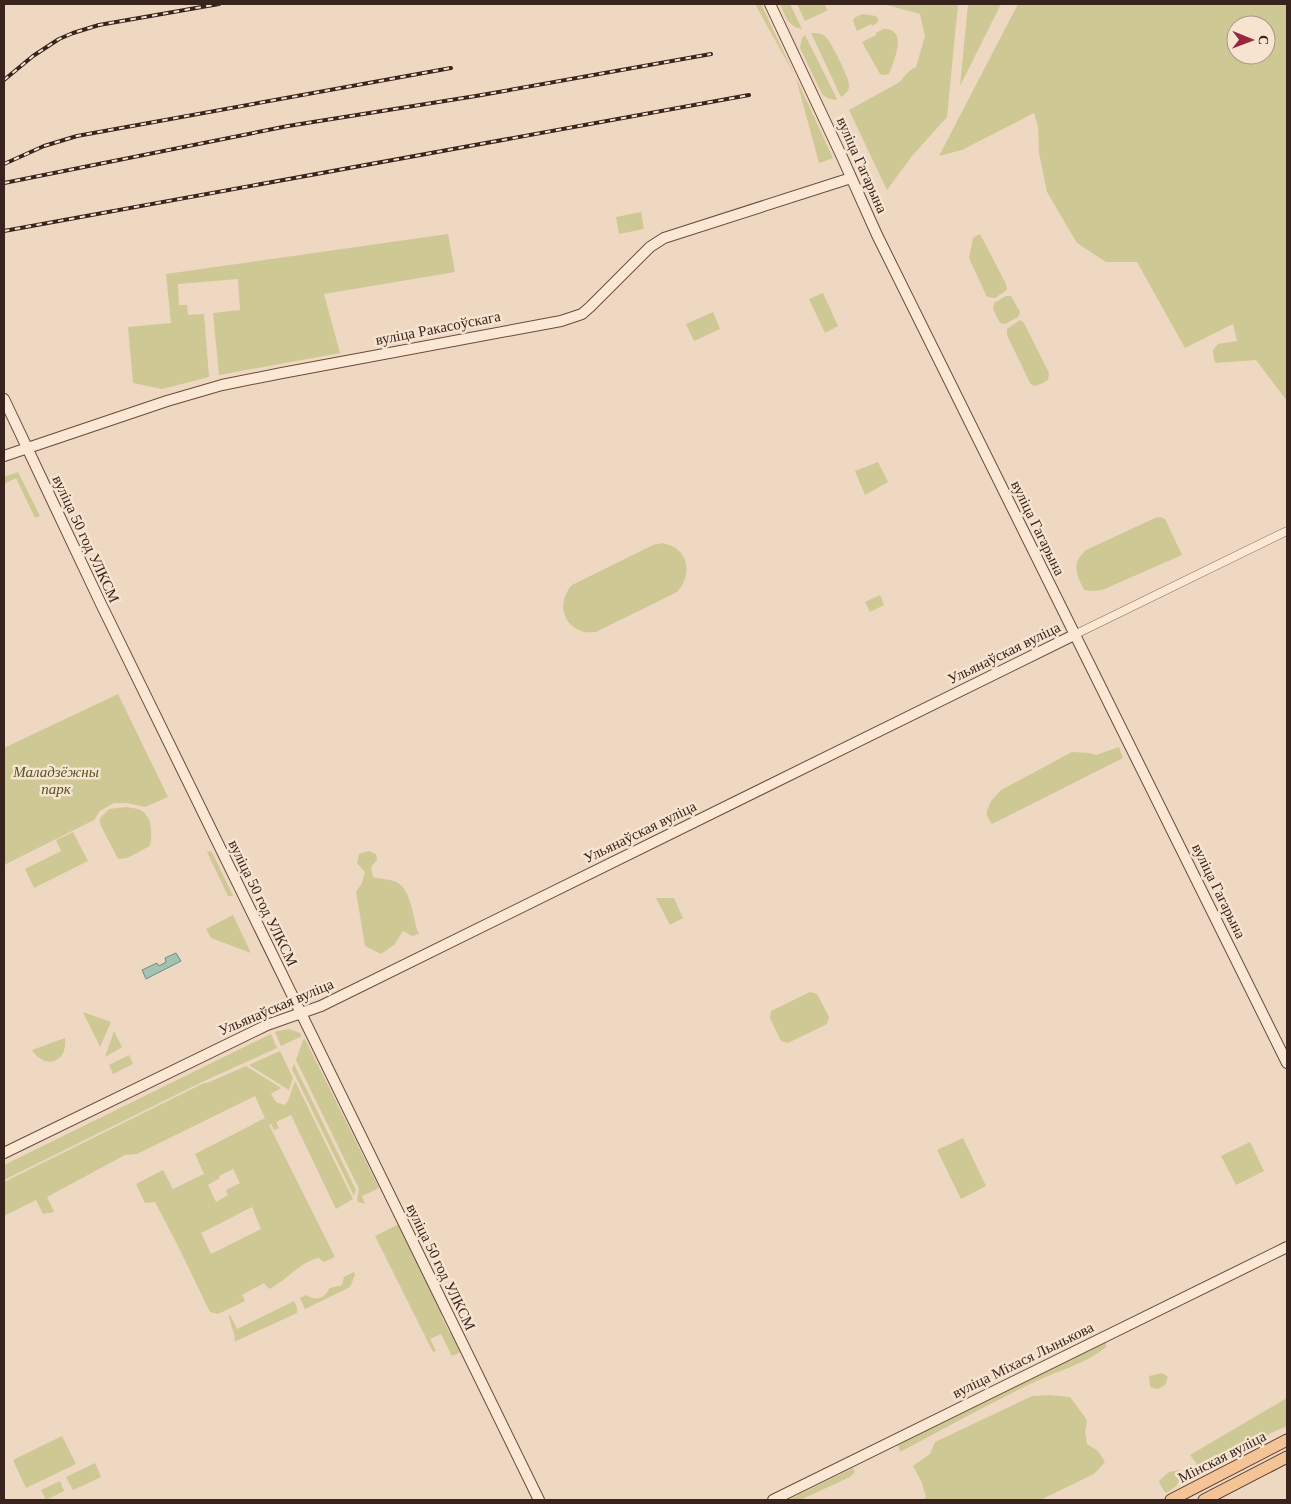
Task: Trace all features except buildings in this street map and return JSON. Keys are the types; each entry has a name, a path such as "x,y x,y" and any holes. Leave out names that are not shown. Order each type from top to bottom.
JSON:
{"main road":[{"name":"вуліца Гагарына","path":"770,4 877,235 1287,1063"},
{"name":"вуліца Ракасоўскага","path":"4,456 167,401 222,386 561,321 582,314 650,247 664,238 851,178"},
{"name":"вуліца 50 год УЛКСМ","path":"4,399 101,604 539,1500"},
{"name":"Ульянаўская вуліца","path":"4,1153 267,1025 321,1006 1074,635"},
{"name":"вуліца Міхася Лынькова","path":"773,1500 1287,1247"},
{"name":"Мінская вуліца","path":"1172,1500 1287,1440"},
{"name":"Мінская вуліца","path":"1204,1500 1287,1458"}],"street":[{"name":"Ульянаўская вуліца","path":"1074,635 1287,531"}],"green space":[{"path":"755,4 761,4 795,76"},
{"path":"780,4 790,4 802,29 790,23"},
{"path":"797,4 824,4 828,10 805,21"},
{"path":"886,4 958,4 947,117 912,156 887,190 849,110 898,83 916,67 925,36 920,14"},
{"path":"968,4 1001,4 960,86"},
{"path":"1018,4 1287,4 1287,401 1256,360 1216,363 1213,350 1218,344 1237,341 1233,324 1185,348 1137,262 1106,262 1077,243 1047,192 1039,153 1038,127 1034,113 962,150 939,156"},
{"path":"862,14 876,16 878,22 857,31 853,21 854,18"},
{"path":"883,29 891,30 896,34 898,46 889,74 883,75 880,74 862,42"},
{"path":"811,33 821,34 826,37 843,68 849,88 841,97"},
{"path":"805,35 837,99 835,100 827,98 822,94 800,48 802,38"},
{"path":"796,78 833,158 820,163 819,163"},
{"path":"641,212 644,229 619,234 616,217"},
{"path":"448,234 455,272 324,294 340,353 219,375 213,313 240,310 238,279 178,284 179,305 187,305 188,315 204,314 209,377 162,389 133,383 128,327 171,323 166,274"},
{"path":"980,234 1006,284 1007,290 995,298 987,297 969,258 973,238"},
{"path":"823,293 838,326 825,333 809,299"},
{"path":"1006,296 1011,296 1020,312 1018,317 1005,324 1000,323 993,309 994,303"},
{"path":"713,312 720,329 694,341 686,324"},
{"path":"1020,320 1024,323 1049,373 1048,380 1039,385 1032,385 1030,383 1007,335 1007,329"},
{"path":"878,462 888,482 865,495 855,471"},
{"path":"18,472 40,516 35,518 16,478 4,484 4,477"},
{"path":"1161,517 1165,519 1182,555 1102,590 1084,590 1076,569 1078,560 1086,550 1155,518"},
{"path":"663,543 676,549 685,560 686,577 677,592 596,632 586,632 577,629 566,618 564,602 566,593 572,585 653,545"},
{"path":"880,595 884,605 870,612 865,602"},
{"name":"Маладзёжны парк","path":"118,694 168,797 145,807 127,803 114,803 100,811 94,820 4,865 4,748"},
{"path":"1119,747 1123,758 992,824 987,816 991,801 1001,790 1072,752 1096,755"},
{"path":"126,807 140,810 146,814 150,822 150,846 127,858 118,859 100,824 100,818 109,809"},
{"path":"73,832 88,861 34,888 25,869 61,851 56,840"},
{"path":"368,851 376,854 377,860 371,867 373,877 396,882 406,892 419,934 412,936 403,931 394,945 381,954 365,946 356,891 361,885 365,872 357,863 359,854"},
{"path":"207,852 212,852 233,896 228,896"},
{"path":"656,898 674,898 683,918 670,925"},
{"path":"233,915 251,953 211,938 206,929"},
{"path":"810,992 817,994 829,1017 827,1024 788,1043 781,1041 770,1018 771,1011"},
{"path":"83,1012 111,1022 100,1047"},
{"path":"289,1029 300,1033 302,1036 281,1046 275,1032"},
{"path":"114,1031 122,1047 105,1057"},
{"path":"271,1034 277,1048 202,1082 4,1180 4,1165"},
{"path":"65,1038 63,1053 55,1061 43,1060 32,1050"},
{"path":"305,1039 379,1188 362,1196 365,1204 358,1202 359,1189 296,1060"},
{"path":"280,1051 293,1078 289,1090 249,1065"},
{"path":"129,1055 133,1064 113,1074 109,1065"},
{"path":"294,1064 356,1190 354,1196 292,1069"},
{"path":"246,1066 281,1088 271,1094 276,1102 284,1105 288,1101 295,1081 353,1199 336,1209 291,1115 276,1122 279,1128 274,1130 271,1124 269,1125 335,1257 324,1262 319,1258 312,1260 269,1289 264,1283 242,1295 245,1301 218,1314 210,1312 155,1202 145,1203 136,1184 163,1170 173,1189 204,1174 195,1154 265,1118 255,1096 137,1154 125,1155 47,1197 54,1212 43,1214 36,1200 4,1216 4,1182 207,1083","holes":["233,1169 240,1183 226,1190 228,1195 216,1202 208,1185 220,1178 219,1176","252,1207 261,1229 211,1254 201,1233"]},
{"path":"963,1138 986,1186 961,1199 937,1150"},
{"path":"1250,1142 1264,1171 1236,1185 1221,1156"},
{"path":"403,1222 444,1307 441,1315 449,1332 457,1334 465,1350 452,1356 441,1334 430,1339 436,1351 433,1352 375,1236"},
{"path":"354,1272 355,1275 350,1287 305,1309 300,1298 306,1295 321,1298 330,1288 342,1285 344,1277"},
{"path":"294,1301 297,1313 234,1342 235,1338 230,1315 237,1329"},
{"path":"1106,1342 1106,1347 1099,1353 1005,1396 900,1452 898,1445 1026,1379"},
{"path":"1162,1373 1168,1377 1165,1385 1158,1389 1150,1387 1149,1376"},
{"path":"1032,1396 1070,1397 1087,1420 1085,1432 1087,1444 1098,1451 1105,1462 1094,1474 1040,1500 923,1500 926,1497 922,1483 913,1466 930,1454 935,1442"},
{"path":"1287,1398 1287,1426 1271,1433 1245,1452 1195,1478 1190,1473 1197,1464 1190,1455"},
{"path":"62,1436 76,1464 26,1488 13,1460"},
{"path":"95,1463 101,1477 73,1490 66,1477"},
{"path":"853,1468 855,1472 850,1477 800,1500 788,1500"},
{"path":"1180,1470 1178,1484 1166,1493 1159,1481 1169,1472"},
{"path":"60,1481 64,1491 46,1500 41,1490"}],"shaded area":[{"path":"176,953 181,961 146,979 142,970 157,963 159,966 166,962 165,958"}],"railway":[{"path":"4,80 33,56 59,39 73,33 99,25 219,4"},
{"path":"4,183 288,126 476,96 711,54"},
{"path":"4,164 44,146 77,136 451,68"},
{"path":"4,231 749,95"}]}
